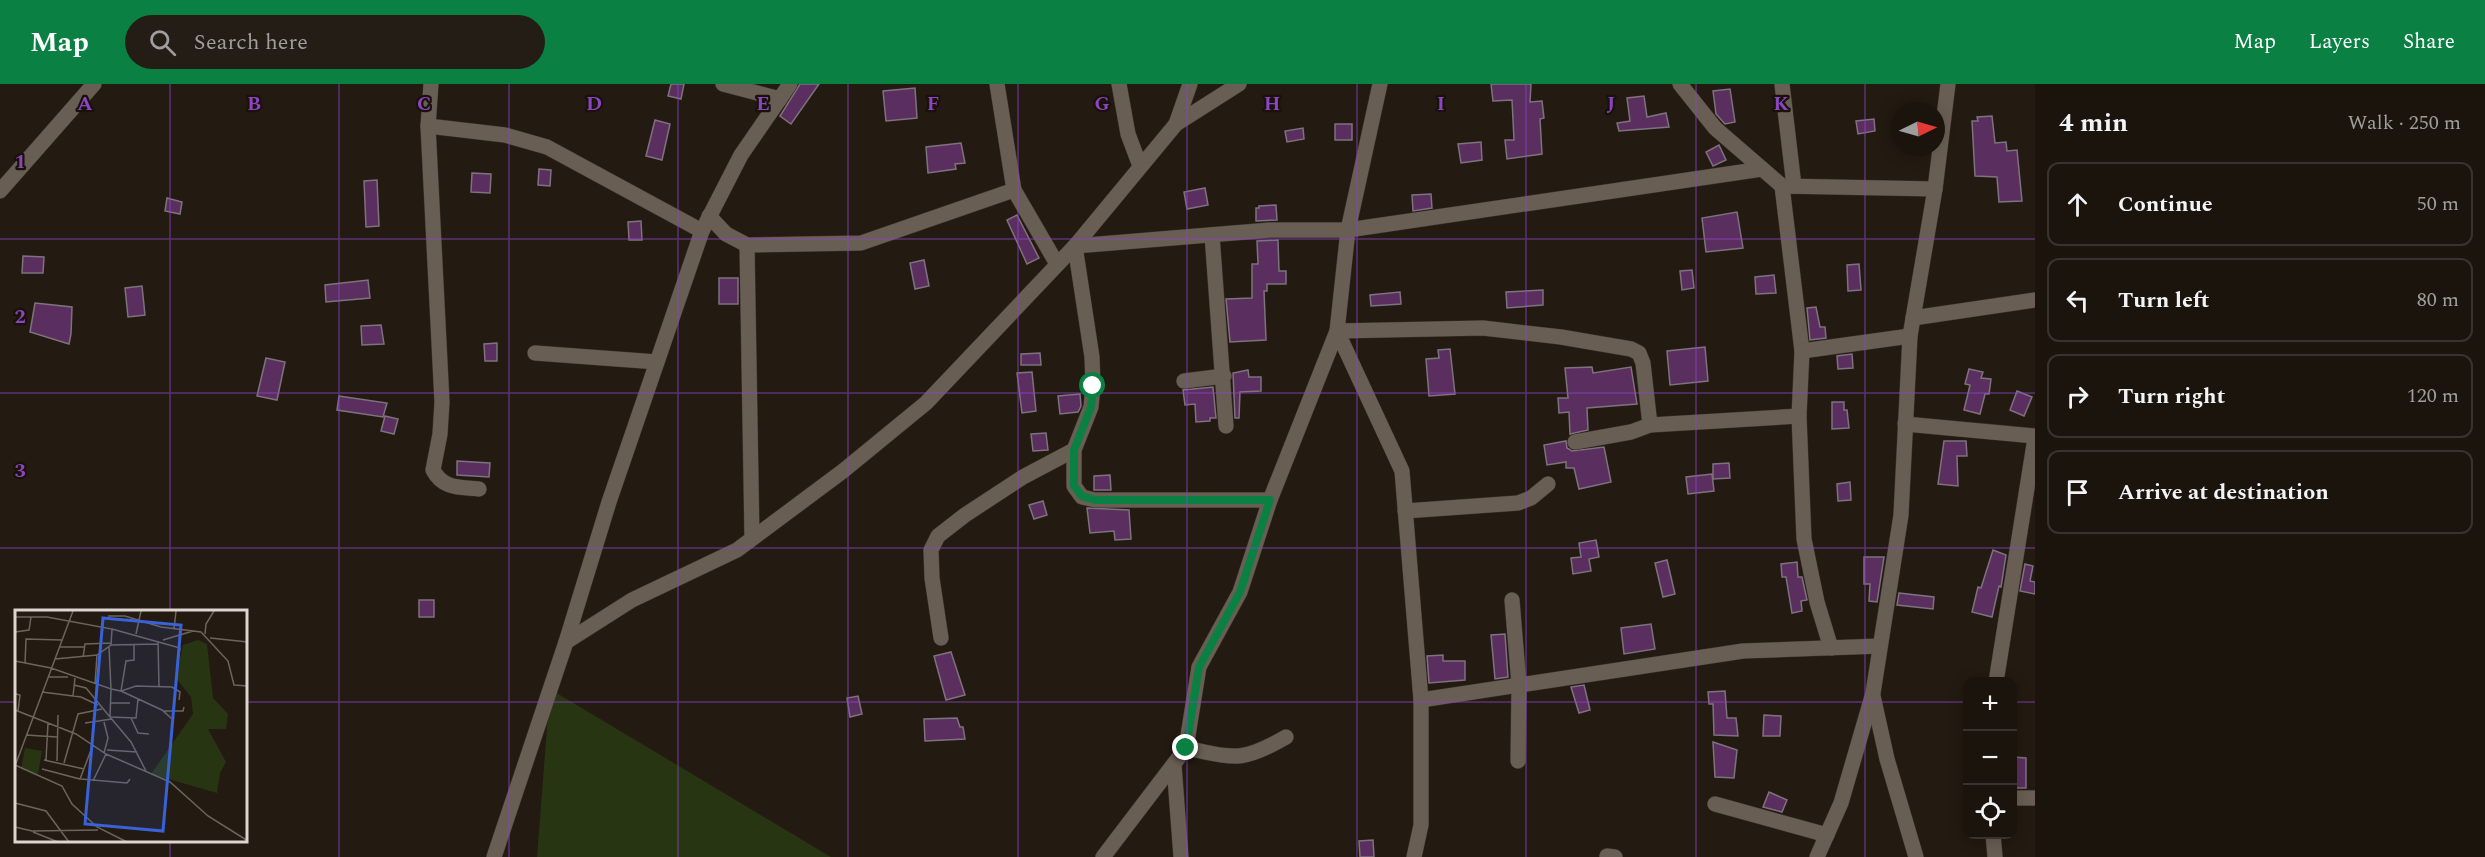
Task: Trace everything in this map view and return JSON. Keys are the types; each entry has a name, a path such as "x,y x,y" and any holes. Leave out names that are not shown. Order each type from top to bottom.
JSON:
{"street":[{"path":"0,190 94,84"},
{"path":"431,84 428,126 442,402 440,434 433,470 438,480 451,486 479,489"},
{"path":"723,84 780,99"},
{"path":"494,857 566,642 609,502 702,231 741,155 790,84"},
{"path":"997,84 1014,190 1057,264"},
{"path":"1119,84 1128,134 1140,166"},
{"path":"1176,124 1190,84"},
{"path":"566,642 632,600 737,550 843,471 926,403 1075,246 1176,124 1239,84"},
{"path":"1103,857 1186,748 1199,667 1240,592 1270,500 1337,332 1348,230 1380,84"},
{"path":"1680,84 1715,129 1762,169 1788,186 1935,189"},
{"path":"1782,84 1802,351 1799,416 1804,540 1816,602 1831,648"},
{"path":"1817,857 1841,803 1873,693 1901,515 1910,336 1935,189 1948,84"},
{"path":"428,126 506,135 548,147 702,231"},
{"path":"1075,246 1270,230 1348,230 1762,169"},
{"path":"709,216 726,234 747,245 861,243 1014,190"},
{"path":"1212,235 1226,426"},
{"path":"747,245 752,538"},
{"path":"1075,246 1092,357 1093,386 1091,407 1074,450 1074,486 1082,496 1089,498 1270,500"},
{"path":"1913,318 2035,300"},
{"path":"1337,332 1483,328 1561,337 1632,349 1639,353 1643,363 1650,425"},
{"path":"1337,332 1402,471 1421,700 1421,825 1414,857"},
{"path":"1802,351 1910,336"},
{"path":"535,353 657,362"},
{"path":"1184,381 1224,376"},
{"path":"1575,442 1631,432 1650,425 1799,416"},
{"path":"1905,424 2035,437 1997,677"},
{"path":"941,638 932,579 931,550 938,536 965,515 1023,477 1074,450"},
{"path":"1405,511 1518,503 1531,498 1548,484"},
{"path":"1512,600 1519,685 1518,761"},
{"path":"1421,700 1743,651 1880,646"},
{"path":"1873,693 1887,759 1916,857"},
{"path":"1186,748 1237,758 1246,757 1286,737"},
{"path":"1174,765 1181,857"},
{"path":"2017,798 2035,798"},
{"path":"1715,804 1827,835"},
{"path":"1993,839 1995,857"}],"green space":[{"path":"550,689 831,857 537,857"}],"building":[{"path":"671,84 684,84 681,99 668,96"},
{"path":"800,84 819,84 791,124 780,116"},
{"path":"1491,84 1531,84 1530,102 1542,101 1544,118 1540,119 1542,154 1507,159 1505,140 1514,140 1512,100 1493,101"},
{"path":"915,88 917,118 886,121 883,91"},
{"path":"1730,89 1735,122 1725,124 1716,114 1713,91"},
{"path":"1644,96 1647,117 1666,113 1669,127 1619,131 1617,123 1630,121 1627,98"},
{"path":"1992,116 1995,143 2006,142 2007,151 2017,150 2022,201 1999,202 1997,177 1975,176 1972,121 1978,121 1977,117"},
{"path":"1874,119 1875,131 1858,134 1856,121"},
{"path":"655,120 670,124 662,160 646,156"},
{"path":"1335,124 1352,124 1352,140 1335,140"},
{"path":"1303,128 1304,139 1287,142 1285,131"},
{"path":"1481,142 1482,160 1461,163 1458,144"},
{"path":"961,143 965,163 955,164 956,169 928,173 926,147"},
{"path":"1719,145 1726,160 1713,166 1706,152"},
{"path":"539,169 551,170 550,186 538,185"},
{"path":"472,173 491,174 490,193 471,192"},
{"path":"377,180 379,226 366,227 364,181"},
{"path":"1205,188 1208,205 1187,209 1184,192"},
{"path":"1431,194 1432,208 1413,211 1412,195"},
{"path":"167,198 182,202 180,214 165,211"},
{"path":"1276,205 1277,220 1256,221 1256,208"},
{"path":"1737,212 1743,248 1706,252 1702,218"},
{"path":"1017,215 1039,258 1027,264 1007,220"},
{"path":"641,221 642,240 629,240 628,222"},
{"path":"1278,240 1279,271 1286,271 1286,284 1267,284 1267,291 1264,291 1266,340 1230,342 1226,299 1252,298 1252,264 1258,264 1257,241"},
{"path":"23,256 44,257 43,273 22,273"},
{"path":"924,260 929,286 915,289 910,263"},
{"path":"1859,264 1861,290 1848,291 1847,265"},
{"path":"1692,270 1694,288 1682,290 1680,271"},
{"path":"1774,275 1776,293 1756,294 1755,277"},
{"path":"719,278 738,278 738,304 719,304"},
{"path":"368,280 370,298 326,302 325,285"},
{"path":"142,286 145,315 128,317 125,288"},
{"path":"1543,290 1543,305 1507,308 1506,292"},
{"path":"1400,292 1401,304 1371,306 1370,295"},
{"path":"35,303 72,307 69,344 30,332"},
{"path":"1816,307 1820,327 1825,327 1826,338 1810,340 1807,308"},
{"path":"381,325 384,344 362,345 361,326"},
{"path":"497,343 497,361 485,361 484,344"},
{"path":"1705,347 1708,381 1670,385 1667,351"},
{"path":"1450,349 1455,394 1429,396 1426,359 1439,358 1438,350"},
{"path":"1040,353 1041,365 1021,365 1021,354"},
{"path":"1852,354 1853,368 1838,369 1837,356"},
{"path":"266,358 285,362 277,400 257,396"},
{"path":"1592,367 1593,373 1631,367 1637,404 1587,408 1588,430 1570,434 1569,412 1559,413 1558,398 1568,398 1565,368"},
{"path":"1969,369 1983,372 1981,378 1991,379 1989,394 1985,394 1980,414 1964,410 1970,385 1965,384"},
{"path":"1248,370 1249,377 1261,377 1261,391 1240,392 1239,418 1235,418 1233,373"},
{"path":"1032,372 1036,411 1022,413 1017,373"},
{"path":"1213,387 1216,418 1196,422 1195,404 1185,405 1183,390"},
{"path":"2017,391 2032,397 2024,416 2010,410"},
{"path":"1080,394 1081,406 1078,412 1060,414 1058,396"},
{"path":"339,396 387,403 383,417 337,410"},
{"path":"1832,402 1844,402 1849,428 1832,429"},
{"path":"385,416 398,419 394,434 381,431"},
{"path":"1046,433 1048,450 1033,451 1031,434"},
{"path":"1566,441 1567,448 1572,451 1604,447 1611,482 1579,489 1574,468 1566,468 1566,462 1547,465 1544,445"},
{"path":"1944,441 1966,441 1967,456 1957,456 1958,486 1938,484"},
{"path":"457,461 490,463 489,477 457,475"},
{"path":"1729,463 1730,478 1713,479 1713,464"},
{"path":"1712,474 1714,491 1688,494 1686,477"},
{"path":"1110,475 1111,490 1094,490 1094,476"},
{"path":"1850,482 1851,500 1838,501 1837,484"},
{"path":"1043,501 1047,515 1034,519 1029,505"},
{"path":"1087,508 1129,510 1131,539 1115,540 1114,531 1090,533"},
{"path":"1596,540 1599,557 1589,559 1591,571 1573,574 1571,558 1581,557 1579,543"},
{"path":"1993,550 2006,555 2001,587 1999,586 1992,617 1972,612 1978,587 1981,588"},
{"path":"1864,557 1884,557 1877,602 1869,601 1870,584 1864,584"},
{"path":"1667,560 1675,594 1663,597 1655,563"},
{"path":"1797,562 1798,577 1802,577 1807,600 1801,601 1802,611 1792,613 1786,577 1782,577 1781,564"},
{"path":"2025,564 2033,566 2030,581 2035,582 2035,594 2020,591"},
{"path":"1899,593 1934,597 1933,609 1897,605"},
{"path":"419,600 434,600 434,617 419,617"},
{"path":"1651,624 1655,649 1624,654 1621,628"},
{"path":"1505,634 1508,677 1495,679 1491,635"},
{"path":"951,652 965,695 946,700 934,656"},
{"path":"1443,655 1443,661 1465,661 1465,680 1429,683 1427,656"},
{"path":"1584,685 1590,710 1579,713 1571,687"},
{"path":"1725,691 1727,718 1736,718 1738,736 1714,735 1713,704 1709,704 1708,692"},
{"path":"858,696 862,714 850,717 847,698"},
{"path":"1764,715 1781,716 1780,736 1763,736"},
{"path":"957,718 960,727 963,727 965,739 925,741 924,719"},
{"path":"1713,742 1737,750 1734,778 1715,777"},
{"path":"2017,757 2026,758 2026,788 2017,788"},
{"path":"1769,792 1787,800 1782,812 1763,807"},
{"path":"1373,840 1374,857 1360,857 1359,841"}],"route":[{"path":"1093,386 1091,407 1074,450 1074,486 1082,496 1095,500 1270,500 1240,592 1199,667 1186,748"}]}
